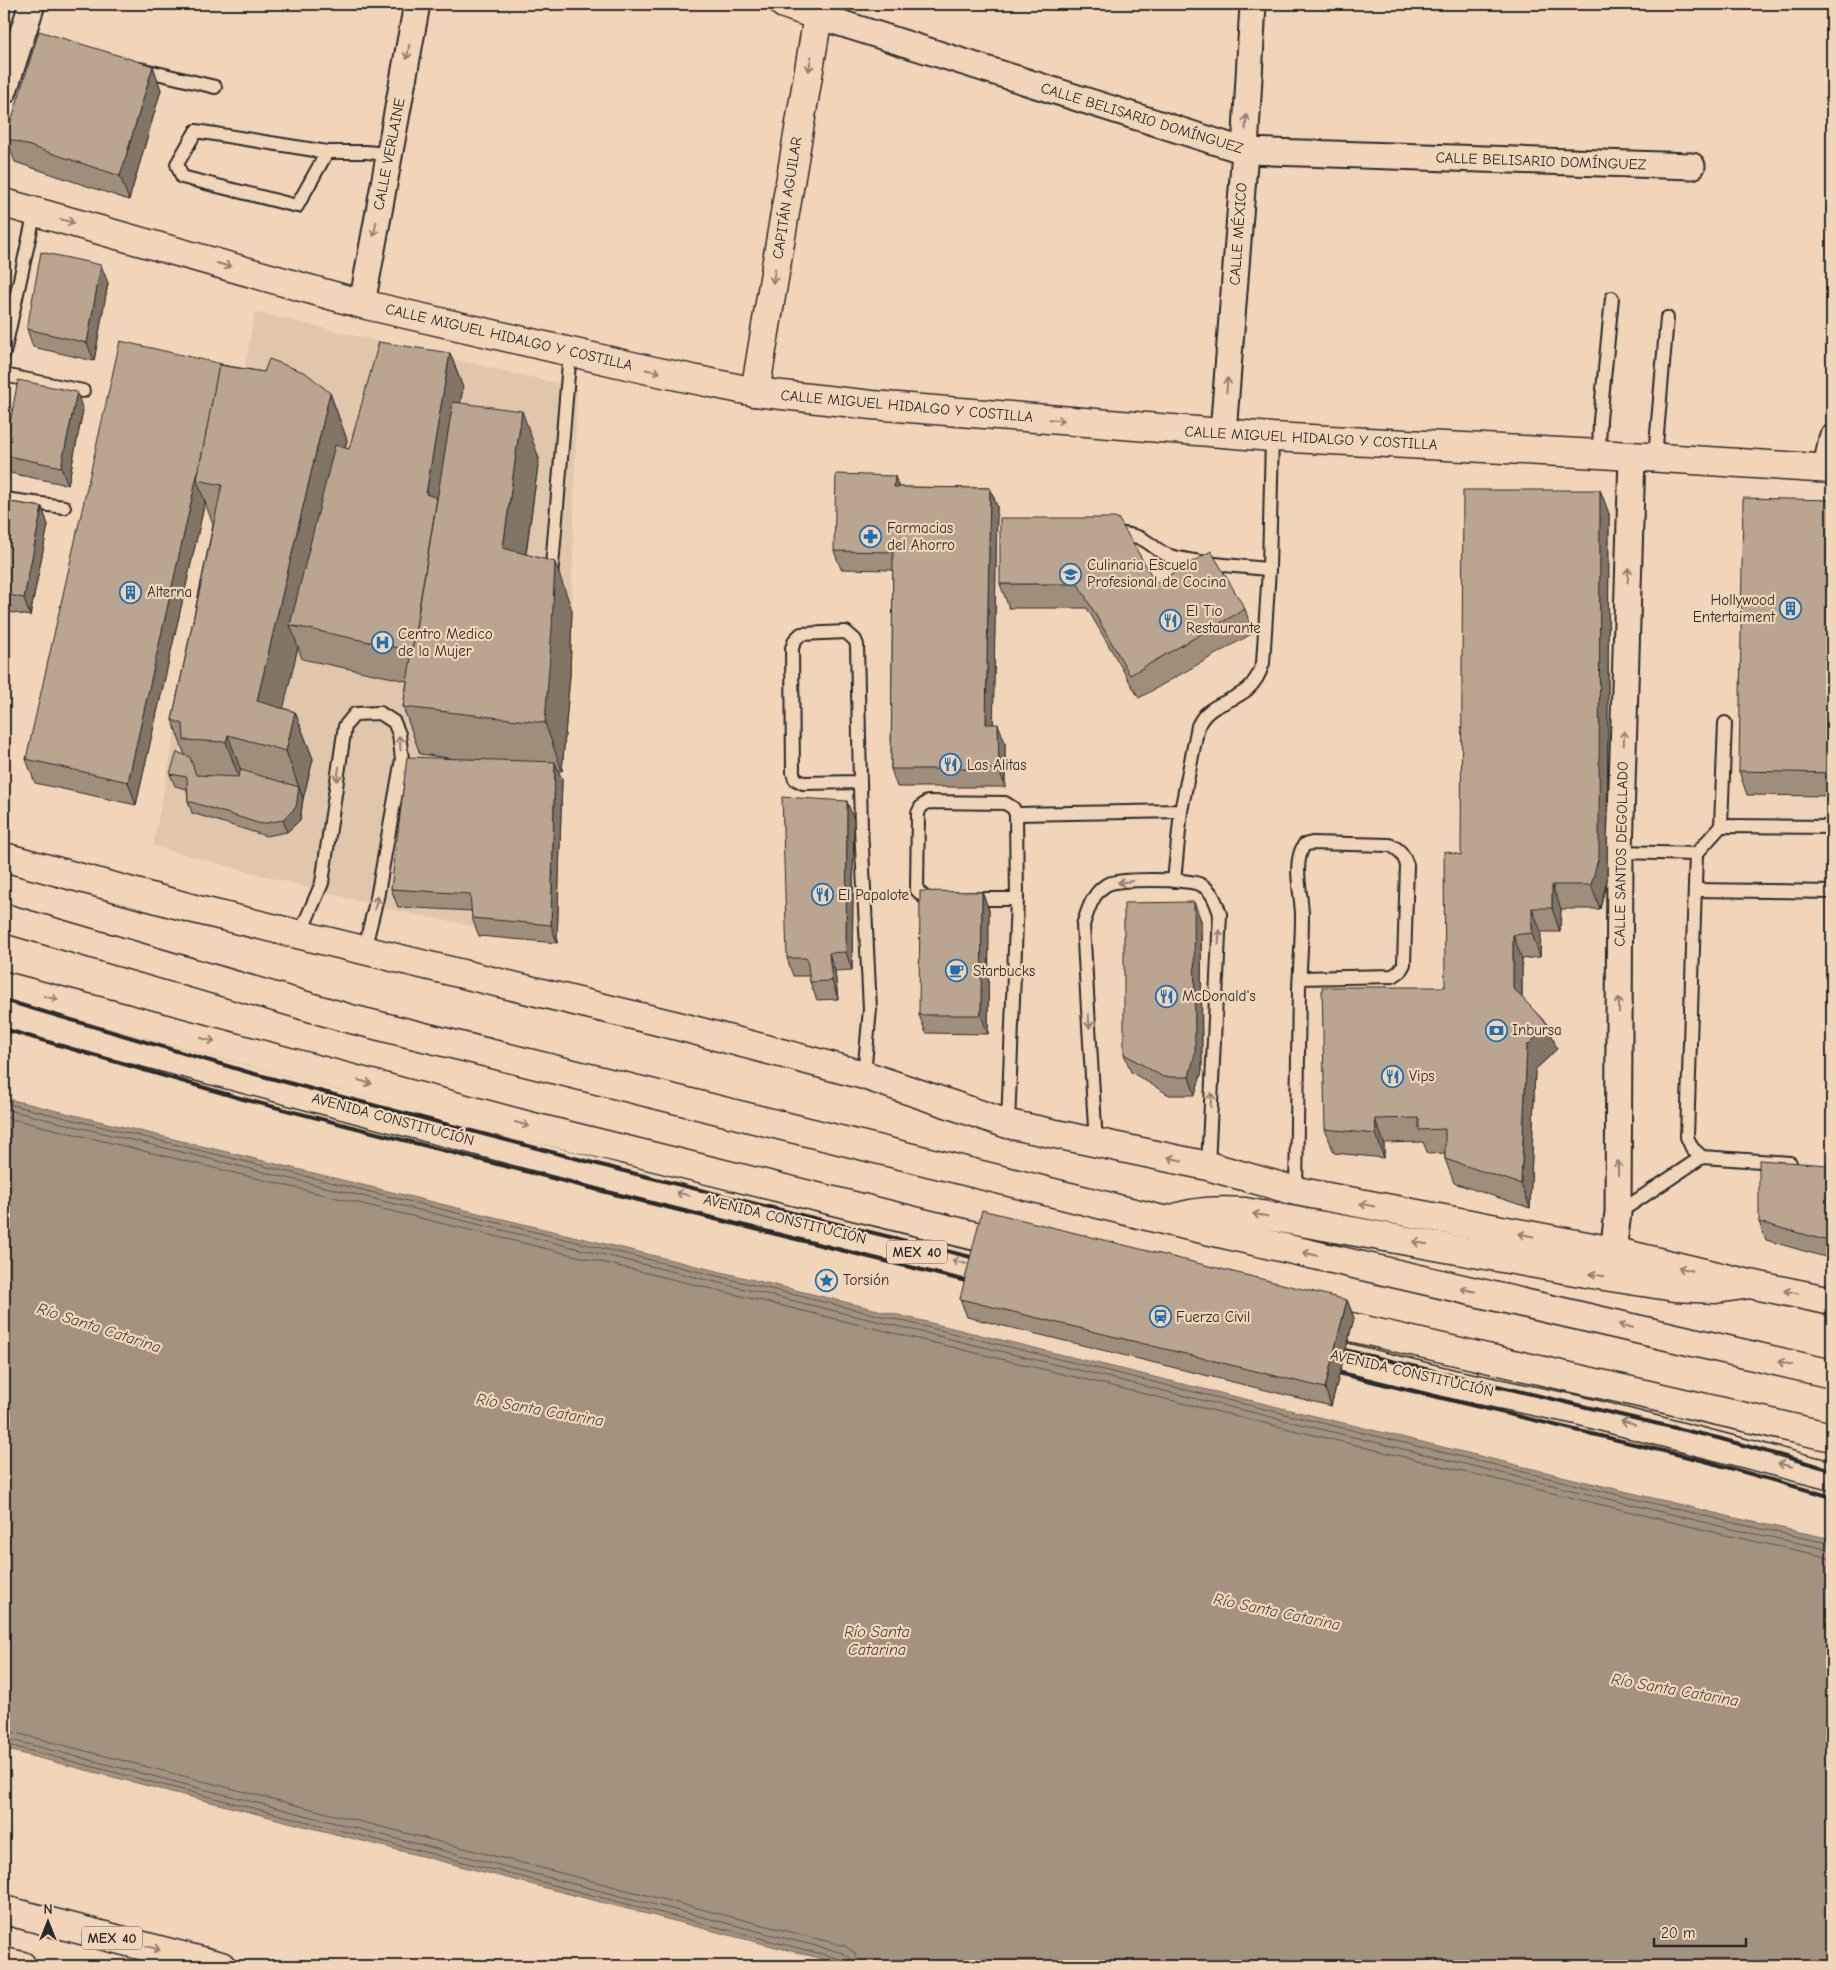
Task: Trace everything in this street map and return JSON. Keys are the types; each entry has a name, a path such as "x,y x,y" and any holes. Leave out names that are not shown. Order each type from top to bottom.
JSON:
{"main road":[{"name":"CALLE BELISARIO DOMÍNGUEZ","path":"784,4 819,10"},
{"name":"CAPITÁN AGUILAR","path":"755,392 819,10"},
{"name":"CALLE MIGUEL HIDALGO Y COSTILLA","path":"4,203 362,304 755,392 872,406 1223,434 1829,468"},
{"path":"4,857 198,910 678,1026 864,1075 1008,1124 1208,1166 1296,1191 1613,1251 1750,1284 1832,1301"},
{"path":"4,918 347,1018 1167,1221 1832,1374"},
{"name":"AVENIDA CONSTITUCIÓN","path":"4,986 533,1127 1036,1251"},
{"name":"AVENIDA CONSTITUCIÓN","path":"4,1015 614,1177 1031,1280"},
{"path":"1167,1221 1203,1211 1245,1212 1598,1276 1696,1289 1716,1289 1750,1284"},
{"name":"AVENIDA CONSTITUCIÓN","path":"1288,1312 1832,1437"},
{"name":"AVENIDA CONSTITUCIÓN","path":"1283,1342 1457,1385 1577,1410 1832,1476"},
{"name":"MEX 40","path":"4,1910 221,1966"},
{"path":"4,1962 22,1966"}],"street":[{"path":"4,91 29,39 32,4"},
{"name":"CALLE VERLAINE","path":"362,304 417,4"},
{"name":"CALLE MÉXICO","path":"1223,434 1245,151 1253,4"},
{"name":"CALLE BELISARIO DOMÍNGUEZ","path":"819,10 1245,151 1692,166"},
{"path":"1829,468 1832,438"},
{"name":"CALLE SANTOS DEGOLLADO","path":"1613,1251 1618,1213 1620,852 1644,457"}],"lane":[{"path":"128,66 215,87"},
{"path":"327,152 297,206 182,177 177,164 196,131 327,152 388,154"},
{"path":"4,353 35,211"},
{"path":"1599,454 1600,420 1612,298"},
{"path":"1644,457 1667,318"},
{"path":"551,583 570,352"},
{"path":"4,375 83,391"},
{"path":"1174,881 1181,811 1198,726 1202,717 1210,710 1232,700 1251,688 1260,675 1264,663 1269,570 1272,437"},
{"path":"4,498 64,507"},
{"path":"1101,531 1130,534 1145,540 1156,549 1168,555 1190,560 1269,570"},
{"path":"860,782 803,783 796,779 793,773 792,648 801,634 846,632 856,640 857,645 860,782 870,1009 864,1075"},
{"path":"300,934 322,883 345,726 355,714 380,713 394,722 399,734 402,760 377,898 364,950"},
{"path":"1702,1157 1692,1148 1687,1137 1696,854 1721,826 1725,723"},
{"path":"1008,1124 1018,899 1016,814 1013,808 1006,803 928,802 921,807 918,814 917,890 926,899 1018,899"},
{"path":"1016,814 1181,811"},
{"path":"1721,826 1832,827"},
{"path":"1296,1191 1300,978 1302,915 1298,862 1300,852 1304,845 1312,843 1389,845 1397,848 1402,852 1407,865 1404,964 1400,971 1393,976 1300,978"},
{"path":"1620,852 1696,854"},
{"path":"1096,1144 1084,924 1092,900 1107,885 1132,881 1174,881 1200,884 1213,895 1220,914 1208,1166"},
{"path":"1695,890 1832,892"},
{"path":"1618,1213 1702,1157 1766,1160 1804,1165"}],"shaded area":[{"name":"Centro Medico de la Mujer","path":"255,312 577,388 570,675 562,771 557,943 479,936 478,927 392,910 153,846"}],"water":[{"name":"Río Santa Catarina","path":"4,1098 1735,1518 1832,1539 1832,1966 850,1966 4,1749"}],"building":[{"path":"39,31 153,66 120,176 6,138"},
{"path":"41,252 101,265 87,343 27,329"},
{"name":"Alterna","path":"120,341 222,364 219,365 206,436 128,782 26,759"},
{"path":"379,342 450,353 426,494 437,498 412,651 290,625 335,445 349,449"},
{"path":"269,359 306,373 330,393 257,701 295,712 286,751 228,735 226,742 184,740 183,724 172,720 222,485 197,480 219,365 264,372"},
{"path":"18,380 77,392 61,467 4,455"},
{"path":"453,402 522,411 503,548 555,562 545,723 403,707"},
{"path":"836,474 895,476 894,487 990,488 986,724 998,724 999,769 891,769 893,552 834,551"},
{"path":"1463,490 1600,490 1599,856 1591,885 1552,885 1552,908 1532,908 1532,933 1513,935 1513,988 1548,1025 1527,1046 1521,1184 1445,1159 1445,1129 1419,1130 1419,1118 1375,1119 1376,1134 1325,1129 1322,987 1445,987 1444,851 1461,855"},
{"name":"Hollywood Entertaiment","path":"1743,498 1832,500 1832,773 1739,771"},
{"path":"4,501 42,507 24,598 4,594"},
{"name":"El Tio Restaurante","path":"1000,518 1118,518 1156,583 1211,551 1245,609 1130,675 1078,584 1000,584"},
{"path":"177,752 190,757 196,775 238,777 241,770 299,787 296,807 283,820 261,824 188,801 187,777 170,774"},
{"path":"407,757 555,762 551,925 472,918 470,894 391,889"},
{"name":"El Papalote","path":"782,797 847,801 846,952 829,953 832,981 810,982 807,958 787,958"},
{"name":"Starbucks","path":"920,891 982,892 981,1015 919,1015"},
{"name":"McDonald's","path":"1194,902 1195,1053 1189,1077 1163,1077 1124,1054 1124,903"},
{"path":"1759,1160 1828,1165 1827,1206 1832,1207 1832,1242 1759,1222"},
{"name":"Fuerza Civil","path":"982,1210 1347,1300 1325,1388 960,1299"}],"railway":[{"path":"4,1000 251,1073 624,1171 983,1260"},
{"path":"4,1029 243,1099 618,1195 978,1284"},
{"path":"1332,1347 1718,1438 1832,1470"},
{"path":"1325,1370 1705,1461 1832,1497"}],"place":[{"name":"Farmacias del Ahorro","path":"871,537"},
{"name":"Culinaria Escuela Profesional de Cocina","path":"1071,574"},
{"name":"Alterna","path":"131,592"},
{"name":"Hollywood Entertaiment","path":"1791,609"},
{"name":"El Tio Restaurante","path":"1170,620"},
{"name":"Centro Medico de la Mujer","path":"382,643"},
{"name":"Las Alitas","path":"951,765"},
{"name":"El Papalote","path":"822,895"},
{"name":"Starbucks","path":"957,971"},
{"name":"McDonald's","path":"1166,996"},
{"name":"Inbursa","path":"1496,1030"},
{"name":"Vips","path":"1393,1076"},
{"name":"Torsión","path":"827,1280"},
{"name":"Fuerza Civil","path":"1160,1317"}]}
